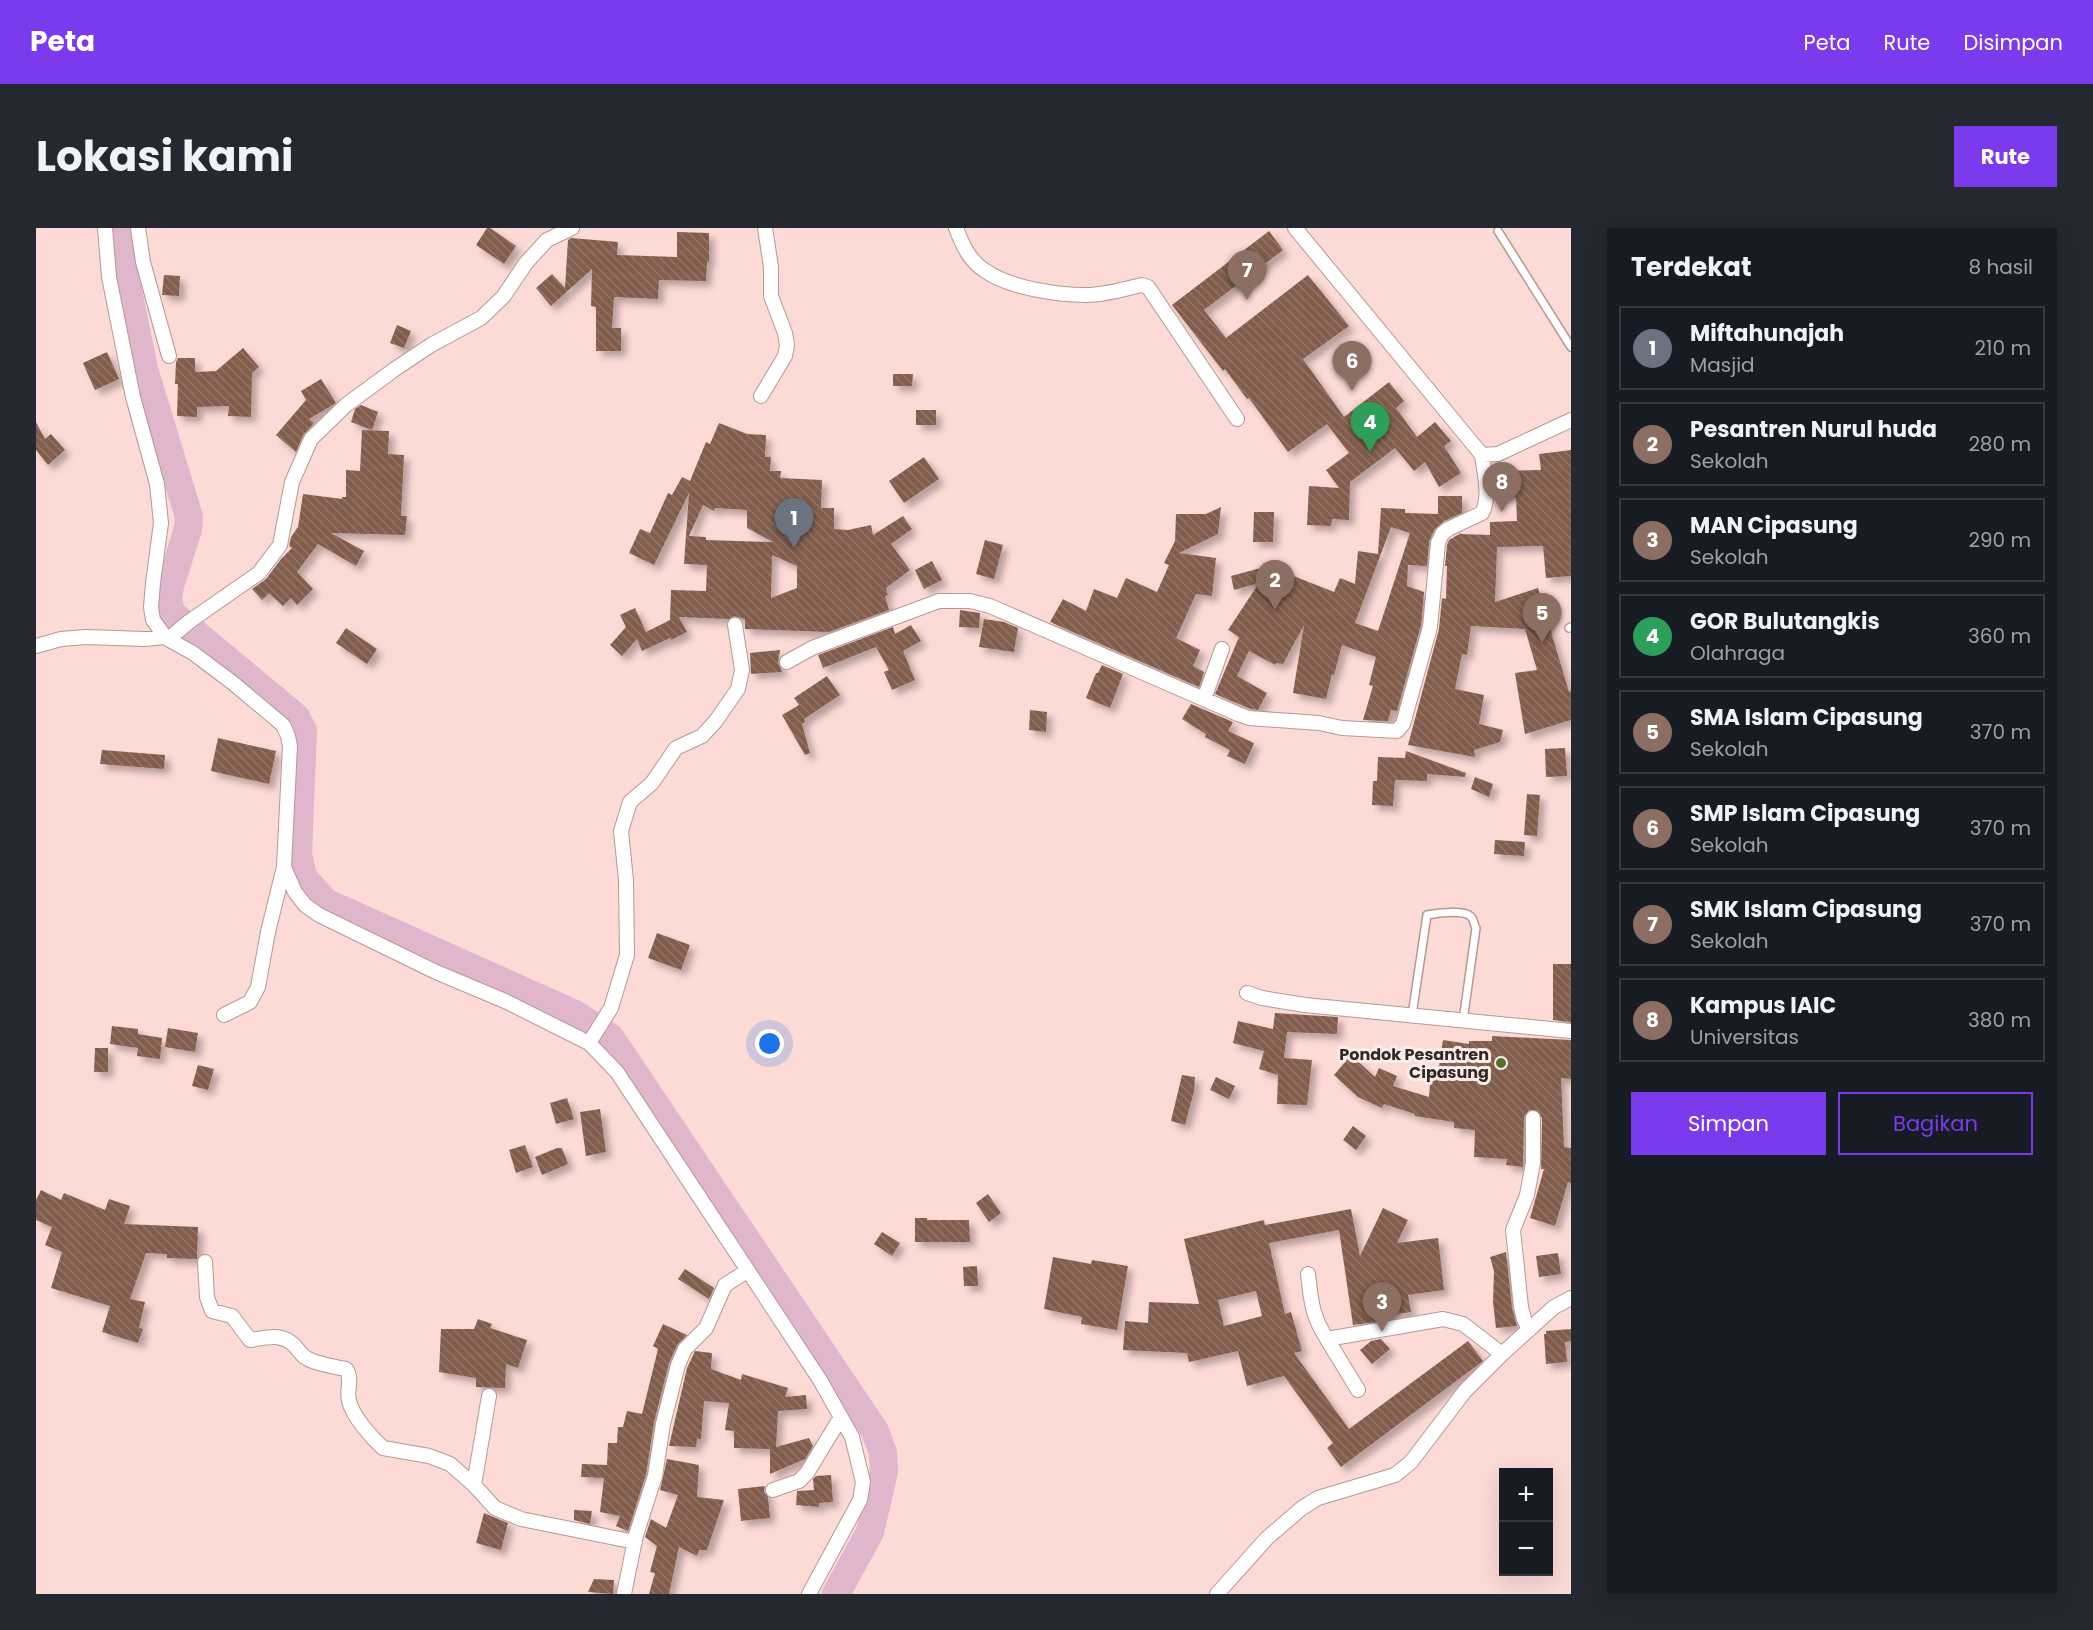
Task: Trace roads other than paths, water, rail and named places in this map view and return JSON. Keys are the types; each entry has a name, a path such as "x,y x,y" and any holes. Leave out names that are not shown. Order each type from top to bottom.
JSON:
{"street":[{"path":"105,228 109,277 128,375 157,484 161,523 151,607 153,620 283,725 290,746 284,867 268,932 258,987 250,1002 224,1015"},
{"path":"138,228 143,262 169,356"},
{"path":"36,646 61,639 86,637 171,636 259,573 280,545 291,482 311,439 346,405 395,369 431,345 481,318 503,297 526,263 547,240 572,228"},
{"path":"761,396 784,356 787,345 771,296 771,267 765,228"},
{"path":"956,228 964,248 983,270 1008,282 1036,289 1088,295 1142,285 1148,287 1237,419"},
{"path":"787,662 812,648 939,601 970,600 990,606 1249,718 1319,723 1342,728 1397,731 1403,724 1430,627 1438,543 1442,534 1482,513 1485,507 1487,496 1482,455 1295,228"},
{"path":"1482,455 1498,454 1571,420"},
{"path":"590,1040 611,1008 627,955 626,880 621,831 630,802 652,783 676,748 702,736 738,689 742,670 735,625"},
{"path":"1204,699 1222,648"},
{"path":"284,867 295,892 305,905 319,915 436,972 590,1040 617,1072 820,1380 852,1437 863,1482 860,1500 810,1594"},
{"path":"1247,993 1262,998 1305,1005 1571,1031"},
{"path":"1529,1329 1521,1306 1513,1230 1527,1195 1533,1156 1533,1118"},
{"path":"205,1262 208,1302 214,1313 232,1316 250,1340 274,1336 283,1337 306,1358 320,1364 346,1369 350,1378 350,1403 354,1413 379,1444 389,1450 415,1452 440,1459 456,1468 495,1508 514,1517 635,1542"},
{"path":"624,1594 635,1542 655,1476 663,1424 678,1365 686,1349 706,1328 725,1285 747,1271"},
{"path":"1308,1274 1311,1303 1317,1323 1358,1390"},
{"path":"1216,1594 1267,1538 1302,1508 1318,1498 1395,1475 1411,1462 1465,1391 1554,1307 1571,1298"},
{"path":"1327,1339 1443,1319 1463,1324 1502,1354"},
{"path":"474,1485 489,1396"},
{"path":"773,1490 799,1481 807,1473 841,1417"}],"lane":[{"path":"1498,231 1571,347"},
{"path":"1412,1015 1427,915 1438,912 1467,914 1473,919 1476,928 1463,1021"}],"waterway":[{"path":"120,228 120,251 144,369 189,517 188,529 170,586 168,599 171,613 296,717 303,731 298,854 303,877 325,902 575,1014 610,1037 875,1431 883,1453 884,1471 870,1532 836,1594"}],"place":[{"name":"SMK Islam Cipasung","path":"1247,300"},
{"name":"SMP Islam Cipasung","path":"1352,391"},
{"name":"GOR Bulutangkis","path":"1370,452"},
{"name":"Kampus IAIC","path":"1502,512"},
{"name":"Miftahunajah","path":"794,548"},
{"name":"Pesantren Nurul huda","path":"1275,610"},
{"name":"SMA Islam Cipasung","path":"1542,643"},
{"name":"Pondok Pesantren Cipasung","path":"1501,1063"},
{"name":"MAN Cipasung","path":"1382,1332"}]}
